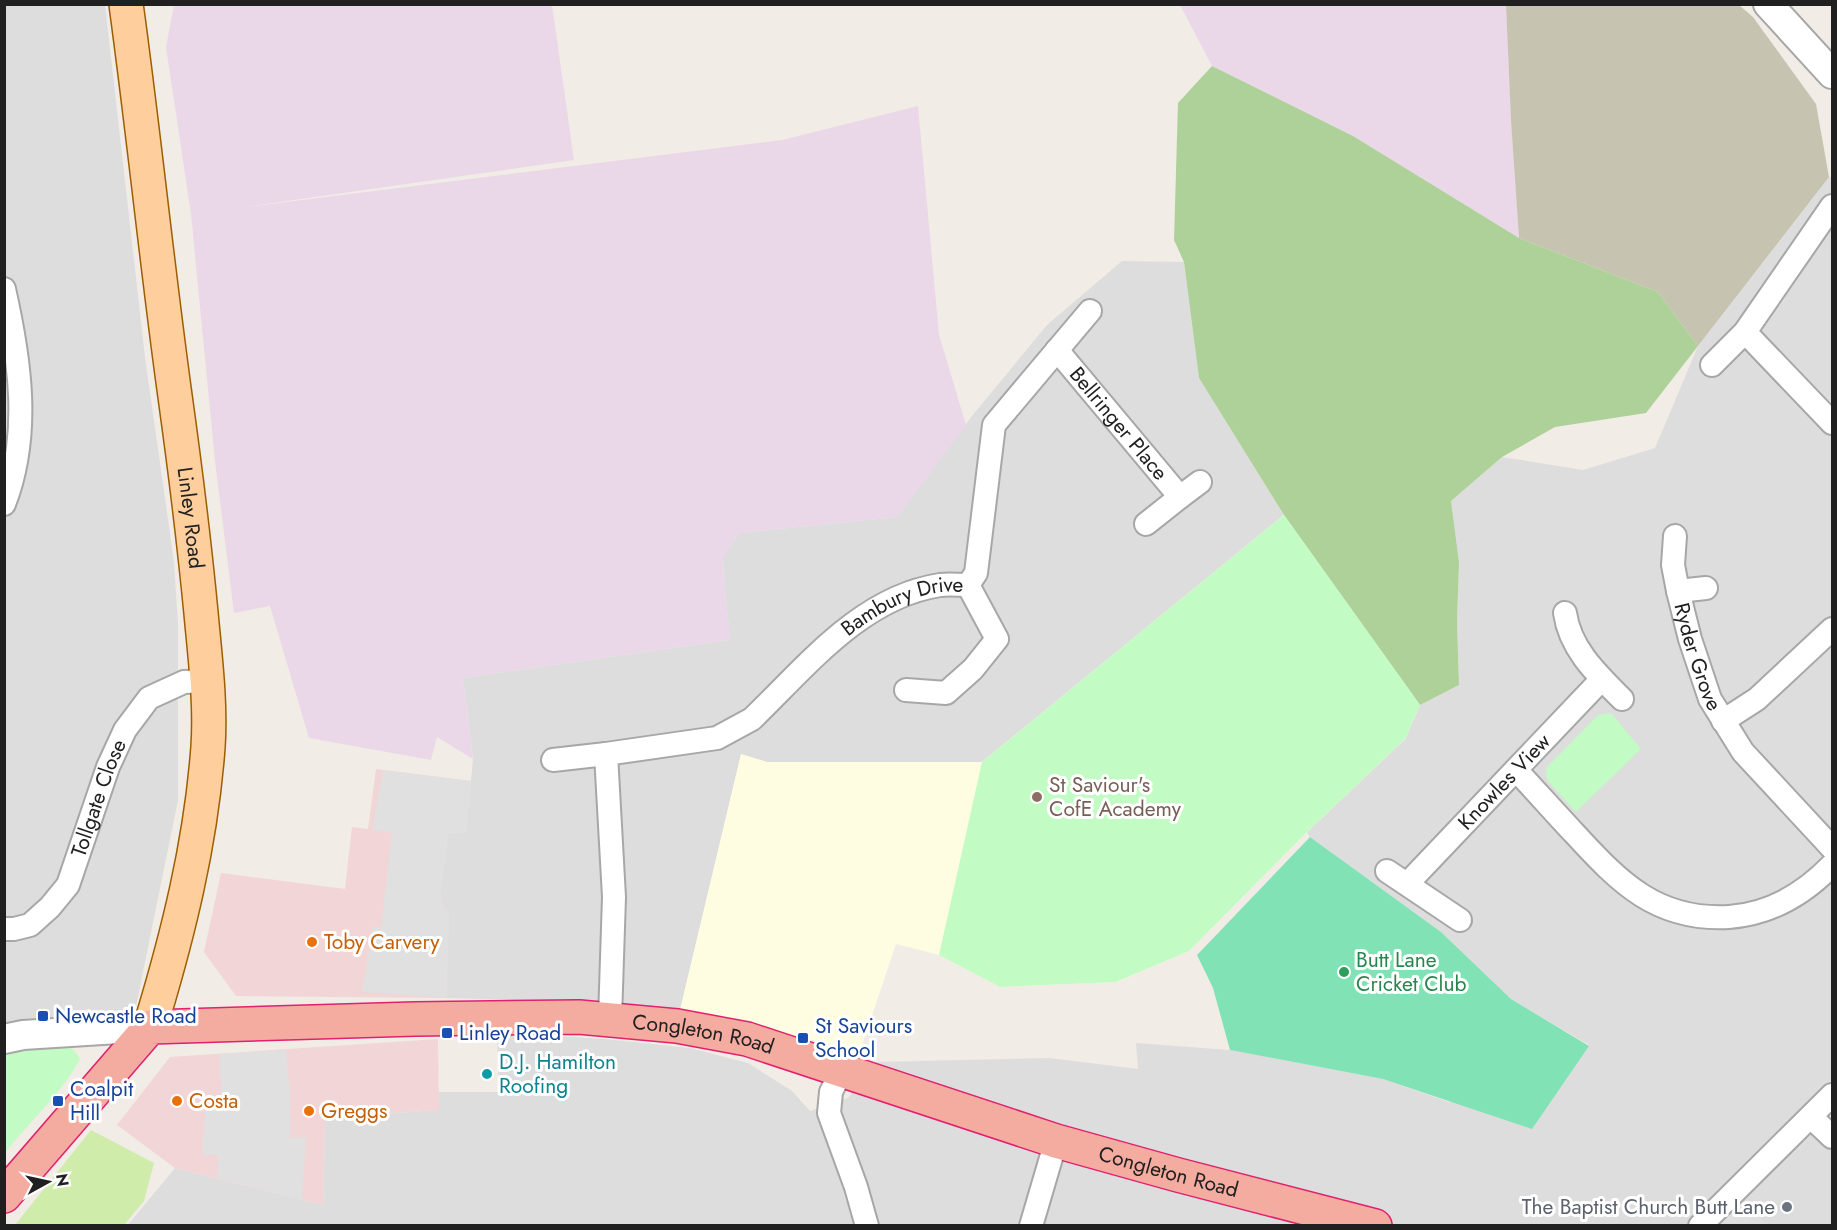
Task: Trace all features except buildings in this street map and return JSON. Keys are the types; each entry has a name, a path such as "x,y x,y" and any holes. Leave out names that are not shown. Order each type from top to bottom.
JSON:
{"highway":[{"name":"Congleton Road","path":"150,1027 415,1019 579,1017 677,1026 747,1039 1056,1141 1178,1175 1290,1214 1375,1226"},
{"path":"4,1196 150,1027"}],"main road":[{"name":"Linley Road","path":"126,4 170,363 192,521 208,681 208,745 203,800 191,873 171,957 150,1027"}],"street":[{"path":"1768,4 1833,74"},
{"path":"1712,365 1745,332 1833,206"},
{"path":"4,289 16,348 21,404 20,444 13,483 4,504"},
{"name":"Bambury Drive","path":"553,760 717,738 752,719 844,629 894,598 941,585 968,585 976,573 994,425 1090,311"},
{"path":"1745,332 1833,423"},
{"name":"Bellringer Place","path":"1057,350 1179,497"},
{"name":"Bellringer Place","path":"1146,524 1200,482"},
{"name":"Ryder Grove","path":"1675,536 1673,565 1678,591 1690,639 1710,699 1743,752 1833,848"},
{"path":"906,690 946,693 973,669 997,639 968,585"},
{"name":"Ryder Grove","path":"1678,591 1706,588"},
{"path":"1565,613 1567,628 1578,650 1622,699"},
{"name":"Ryder Grove","path":"1723,721 1757,699 1833,629"},
{"name":"Knowles View","path":"1407,884 1602,679"},
{"name":"Tollgate Close","path":"4,929 30,925 50,907 68,885 108,767 125,730 149,699 184,682 208,681"},
{"path":"606,754 614,897 610,1019"},
{"path":"1516,770 1610,872 1654,903 1677,913 1706,918 1745,916 1779,906 1814,884 1833,865"},
{"path":"1388,871 1460,920"},
{"path":"4,1039 23,1035 150,1027"},
{"path":"82,1031 99,1045 106,1058 109,1075"},
{"path":"841,1071 831,1092 829,1113 867,1226"},
{"path":"1704,1224 1833,1095"},
{"path":"1811,1117 1833,1137"},
{"path":"1031,1226 1056,1141"}],"shaded area":[{"path":"4,5 105,5 145,357 174,562 178,625 178,800 135,1011 5,1027"},
{"path":"174,5 552,5 574,160 246,207 782,140 918,106 939,335 966,425 897,517 739,533 722,558 730,640 463,678 473,759 437,737 431,760 309,738 270,606 234,613 215,461 191,214 166,47"},
{"path":"1180,5 1506,5 1519,238 1353,136 1212,66"},
{"path":"1506,5 1739,5 1753,17 1816,104 1829,177 1698,346 1658,292 1519,238"},
{"path":"1829,177 1832,177 1832,1225 127,1226 175,1168 323,1205 325,1120 333,1117 439,1110 438,1092 499,1092 497,1036 534,1035 605,1039 690,1048 748,1063 792,1091 810,1111 848,1098 875,1062 1049,1058 1138,1069 1136,1043 1230,1050 1383,1079 1449,1102 1589,1045 1511,999 1441,932 1310,837 1307,832 1405,739 1420,705 1459,685 1457,622 1459,562 1451,501 1502,457 1583,470 1655,448 1698,346"},
{"path":"1122,261 1184,262 1199,378 1284,515 982,762 767,762 741,755 680,1010 592,1002 446,998 449,914 440,900 448,833 466,833 473,759 463,678 730,640 722,558 739,533 897,517 972,416 1047,325"},
{"name":"St Saviour's CofE Academy","path":"1284,515 1420,705 1405,739 1307,832 1189,951 1117,982 1000,987 939,955 896,944 860,1051 680,1010 741,754 767,762 982,762"},
{"path":"376,769 471,781 466,833 448,834 440,900 449,914 446,998 236,996 204,952 221,873 345,889 352,827 368,829"},
{"path":"383,770 471,781 466,833 448,834 440,900 449,914 446,998 362,992 373,927 381,927 392,832 372,830"},
{"path":"438,1039 439,1110 333,1117 325,1120 323,1205 175,1168 117,1125 170,1057"},
{"path":"286,1050 290,1095 290,1138 306,1137 302,1200 217,1178 218,1155 202,1155 206,1102 222,1101 219,1054"},
{"path":"1741,1202 1769,1225 1718,1225"}],"green space":[{"path":"1212,66 1353,136 1519,238 1658,292 1698,346 1646,413 1555,427 1502,457 1451,501 1459,562 1457,622 1459,685 1420,705 1284,515 1199,378 1184,262 1174,240 1178,103"},
{"name":"St Saviour's CofE Academy","path":"1284,515 1420,705 1405,739 1307,832 1189,951 1116,982 1000,987 939,955 982,762"},
{"path":"1611,713 1641,749 1576,812 1547,780 1546,768 1598,715"},
{"name":"Butt Lane Cricket Club","path":"1310,837 1441,932 1511,999 1589,1046 1532,1129 1383,1079 1230,1050 1213,988 1197,955"},
{"path":"65,1045 74,1050 80,1059 73,1072 5,1153 5,1051"},
{"path":"91,1130 154,1163 144,1201 124,1225 15,1225"}],"place":[{"name":"St Saviour's CofE Academy","path":"1037,797"},
{"name":"Toby Carvery","path":"312,942"},
{"name":"Butt Lane Cricket Club","path":"1344,972"},
{"name":"Newcastle Road","path":"43,1016"},
{"name":"Linley Road","path":"447,1033"},
{"name":"St Saviours School","path":"803,1038"},
{"name":"D.J. Hamilton Roofing","path":"487,1074"},
{"name":"Coalpit Hill","path":"58,1101"},
{"name":"Costa","path":"177,1101"},
{"name":"Greggs","path":"309,1111"},
{"name":"The Baptist Church Butt Lane","path":"1787,1207"}]}
